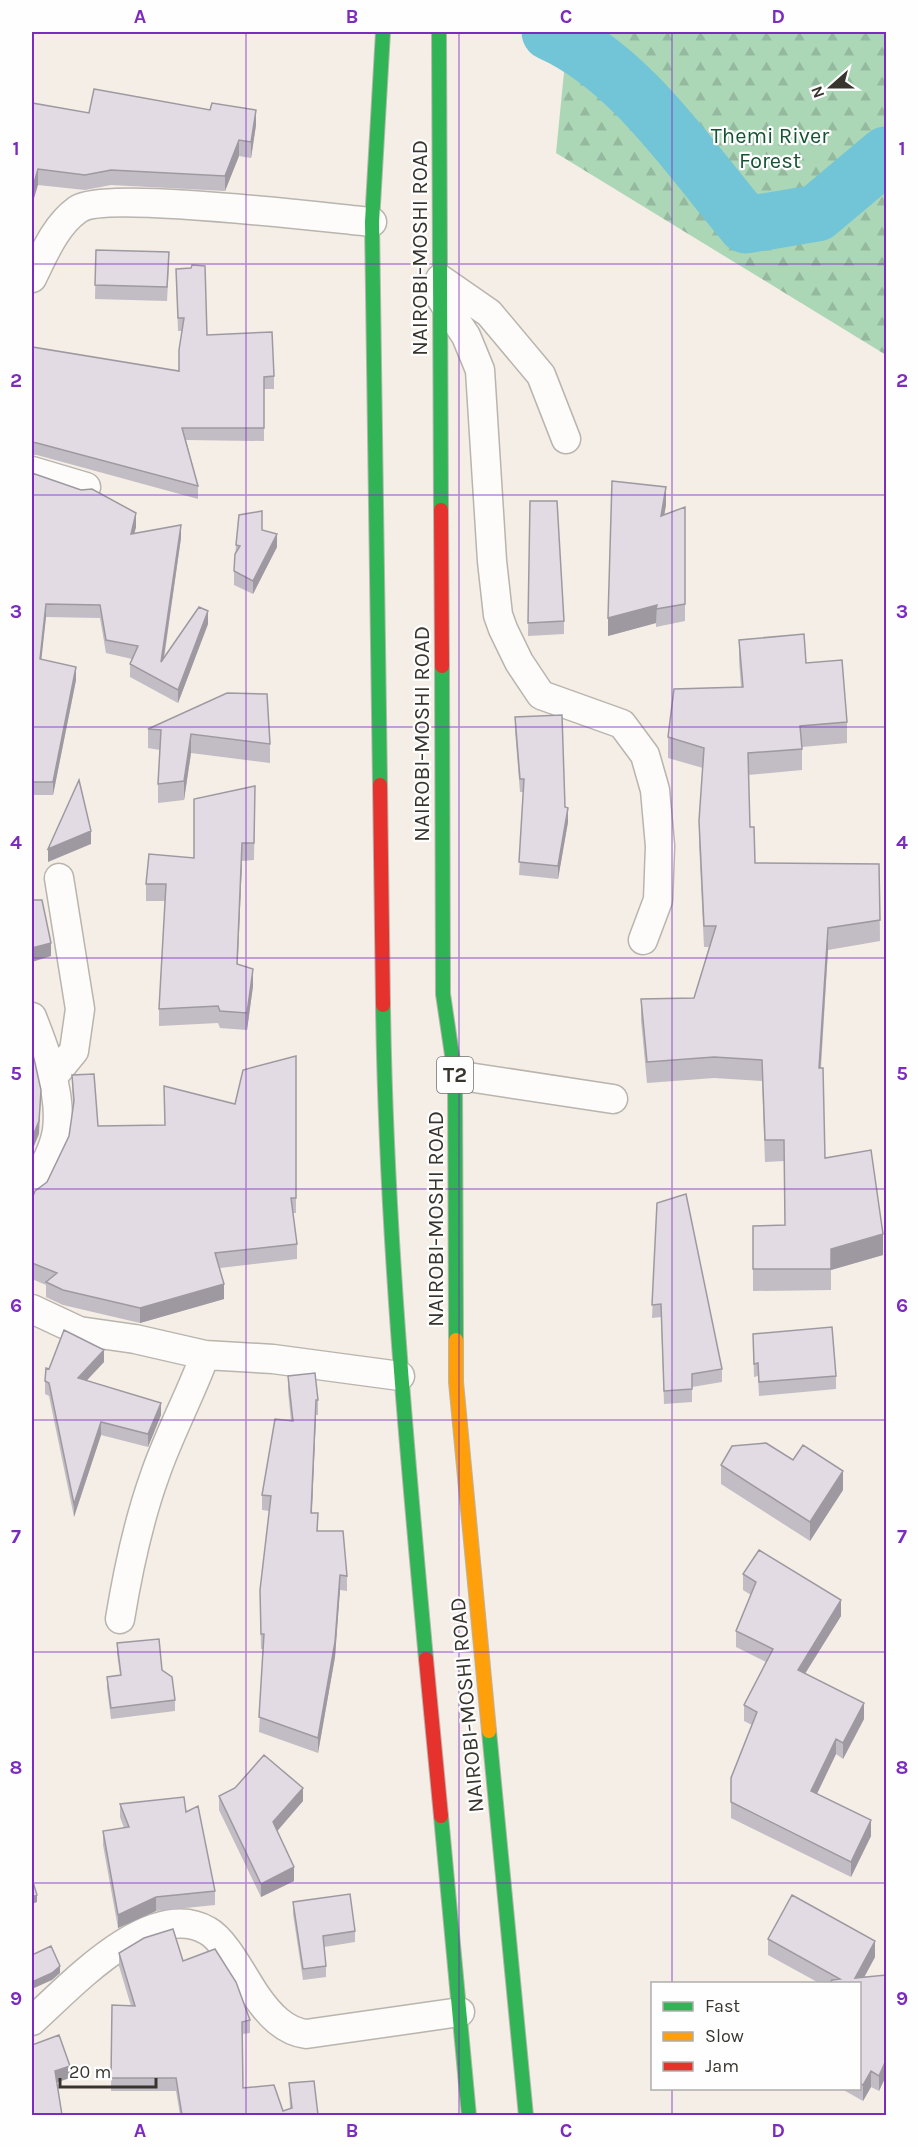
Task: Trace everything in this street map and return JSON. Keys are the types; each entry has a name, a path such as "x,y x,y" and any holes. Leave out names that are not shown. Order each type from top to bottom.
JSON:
{"highway":[{"name":"NAIROBI-MOSHI ROAD","path":"383,32 372,222 381,992 400,1376 469,2115"},
{"name":"NAIROBI-MOSHI ROAD","path":"439,32 443,994 455,1075 456,1382 526,2115"}],"street":[{"path":"32,278 58,228 79,208 122,202 233,209 372,222"},
{"path":"440,288 489,313 541,375 566,439"},
{"path":"440,288 466,336 480,370 494,581 498,615 503,629 519,662 541,695 622,724 645,755 655,790 660,846 658,900 643,940"},
{"path":"32,471 86,487"},
{"path":"52,1078 74,1051 80,1009 58,878"},
{"path":"32,1017 49,1058 57,1129 50,1154 32,1190"},
{"path":"455,1075 613,1099"},
{"path":"32,1309 79,1331 205,1355 273,1359 400,1376"},
{"path":"120,1619 131,1556 155,1474 190,1397 205,1355"},
{"path":"32,2022 108,1952 141,1933 171,1925 189,1925 208,1930 261,2002 282,2025 293,2032 306,2034 460,2012"}],"green space":[{"name":"Themi River Forest","path":"568,32 886,32 886,355 556,153"}],"building":[{"path":"94,89 210,110 212,103 256,110 251,142 239,140 225,176 111,170 85,175 38,169 32,190 32,103 89,113"},
{"path":"96,250 169,252 167,287 95,285"},
{"path":"192,265 205,266 207,335 272,332 274,376 264,377 264,428 182,428 198,486 32,442 32,347 179,371 179,350 184,318 178,318 176,269 191,268"},
{"path":"32,473 81,490 92,489 136,513 131,534 181,525 161,662 199,607 208,611 178,690 130,664 138,646 106,640 100,605 46,604 40,659 76,667 53,782 32,782"},
{"path":"612,481 666,487 661,516 685,507 685,604 656,609 657,605 608,618"},
{"path":"530,501 557,501 564,621 528,623"},
{"path":"262,511 262,530 277,534 253,581 234,571 235,554 240,546 236,545 239,515"},
{"path":"804,634 806,663 842,660 847,722 800,726 802,749 748,753 750,827 754,827 755,863 879,864 880,920 828,928 819,1068 823,1068 825,1158 871,1150 883,1234 831,1249 831,1269 753,1269 753,1226 785,1225 784,1140 765,1140 762,1060 714,1057 647,1062 641,999 694,998 716,926 704,926 699,821 704,748 668,737 674,689 743,687 739,640"},
{"path":"227,693 267,694 270,744 191,734 184,781 158,784 161,730 148,729"},
{"path":"562,715 565,807 568,808 558,866 519,862 524,779 520,779 515,717"},
{"path":"79,780 91,831 48,849"},
{"path":"255,786 254,843 242,843 237,964 253,969 247,1013 220,1011 218,1006 159,1009 166,884 146,884 149,854 194,858 194,799"},
{"path":"32,900 42,900 51,943 32,948"},
{"path":"32,1051 41,1090 39,1121 32,1138"},
{"path":"296,1056 296,1198 291,1198 297,1244 215,1253 224,1284 140,1308 63,1290 46,1282 57,1273 32,1263 32,1199 35,1191 47,1182 69,1136 74,1101 72,1075 94,1074 98,1126 165,1125 164,1086 235,1104 243,1070"},
{"path":"686,1194 722,1369 692,1374 692,1389 664,1391 661,1304 652,1305 657,1203"},
{"path":"832,1327 836,1376 759,1382 758,1363 754,1364 753,1334"},
{"path":"64,1330 104,1350 78,1378 161,1403 148,1434 101,1422 74,1504 49,1383 45,1381 46,1368 49,1369"},
{"path":"315,1373 318,1400 316,1400 311,1513 318,1513 317,1531 343,1531 347,1576 340,1575 335,1642 318,1738 259,1717 264,1634 261,1634 260,1590 271,1496 262,1495 275,1419 293,1421 288,1376"},
{"path":"766,1443 793,1460 803,1445 843,1471 810,1522 721,1465 732,1446"},
{"path":"759,1550 841,1600 798,1670 864,1703 843,1743 836,1739 811,1791 871,1820 851,1862 731,1802 731,1778 757,1712 744,1705 773,1649 736,1631 756,1582 743,1574"},
{"path":"159,1639 162,1670 172,1677 175,1700 111,1708 107,1677 121,1675 117,1643"},
{"path":"264,1755 303,1788 273,1822 294,1867 261,1884 219,1796 235,1788"},
{"path":"184,1797 186,1812 198,1806 215,1891 156,1897 118,1915 103,1831 129,1827 120,1804"},
{"path":"32,1879 37,1895 32,1897"},
{"path":"350,1894 355,1931 323,1936 326,1966 303,1969 293,1902"},
{"path":"792,1895 875,1941 855,1978 886,1975 886,2060 879,2076 871,2071 863,2085 861,2084 861,1982 831,1982 840,1979 768,1939"},
{"path":"173,1929 183,1961 215,1949 236,1982 250,2020 242,2022 243,2088 274,2085 283,2111 292,2108 289,2083 314,2081 318,2115 182,2115 176,2078 111,2078 112,2005 135,2006 119,1953 144,1938"},
{"path":"51,1946 60,1966 52,1973 32,1982 32,1955"},
{"path":"59,2035 70,2066 55,2071 62,2115 32,2115 32,2045"}],"waterway":[{"path":"550,32 579,48 633,91 681,144 746,225 817,213 886,155"}],"traffic: fast":[{"path":"380,785 372,222 383,32"},
{"path":"439,32 441,510"},
{"path":"442,666 443,994 455,1075 456,1340"},
{"path":"383,1005 393,1251 404,1414 426,1659"},
{"path":"489,1731 526,2116"},
{"path":"441,1816 469,2116"}],"traffic: slow":[{"path":"456,1340 456,1382 489,1731"}],"traffic: jam":[{"path":"441,510 442,666"},
{"path":"380,785 383,1005"},
{"path":"426,1659 441,1816"}]}
